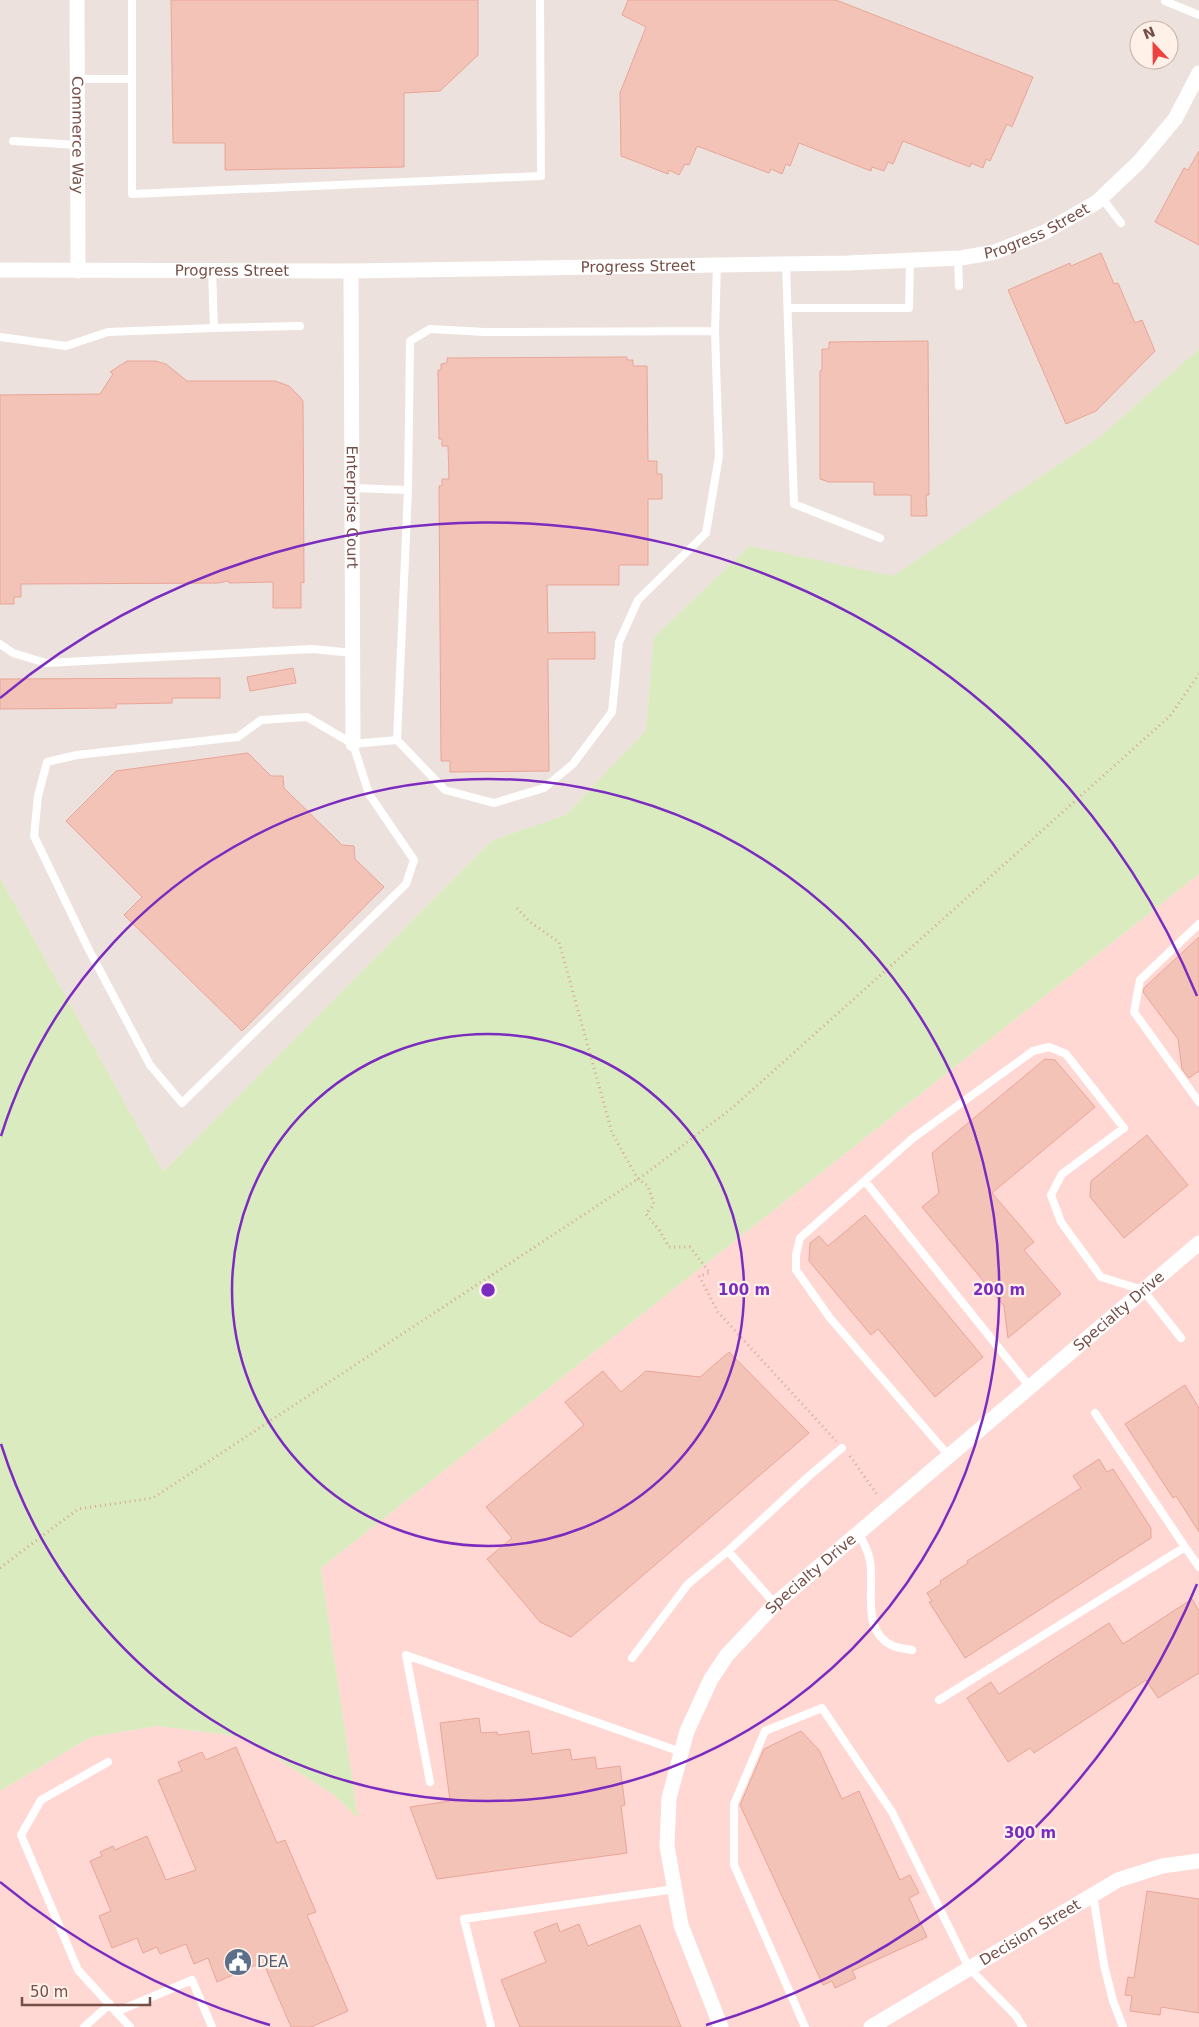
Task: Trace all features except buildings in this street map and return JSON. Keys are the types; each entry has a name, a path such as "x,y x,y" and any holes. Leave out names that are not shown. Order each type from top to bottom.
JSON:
{"street":[{"name":"Commerce Way","path":"76,0 78,271"},
{"name":"Progress Street","path":"0,270 351,271 786,264 958,258 995,252 1045,232 1101,197 1139,162 1174,119 1198,76"},
{"name":"Enterprise Court","path":"351,271 353,744"},
{"name":"Specialty Drive","path":"721,2027 681,1925 667,1846 669,1798 687,1731 711,1679 727,1655 775,1604 1199,1243"},
{"name":"Decision Street","path":"871,2027 1118,1880 1153,1868 1199,1861"}],"lane":[{"path":"132,0 132,194 542,176 540,0"},
{"path":"1165,1 1199,15"},
{"path":"77,79 132,79"},
{"path":"13,141 78,145"},
{"path":"1101,197 1121,223"},
{"path":"958,258 959,286"},
{"path":"788,308 910,308 910,260"},
{"path":"786,264 794,504 880,538"},
{"path":"715,331 485,332 430,329 410,341 408,490 397,740 413,759 445,790 494,803 544,788 573,764 612,712 619,642 638,600 706,533 719,456 715,331 717,265"},
{"path":"212,271 214,328"},
{"path":"0,337 66,346 108,332 300,326"},
{"path":"352,488 408,490"},
{"path":"0,644 13,653 46,663 312,650 353,653"},
{"path":"353,744 369,794 414,860 406,884 182,1104 150,1065 88,948 34,836 38,796 47,762 77,755 238,737 261,720 307,717 353,744 397,740"},
{"path":"1199,924 1140,980 1134,1012 1199,1102"},
{"path":"949,1456 830,1318 796,1270 796,1255 800,1238 921,1132 1033,1051 1049,1047 1066,1054 1124,1128 1062,1174 1051,1194 1061,1222 1101,1277 1143,1290 1181,1338"},
{"path":"865,1181 1030,1387"},
{"path":"1095,1413 1199,1567"},
{"path":"632,1658 688,1584 842,1448"},
{"path":"858,1533 864,1543 870,1562 871,1617 876,1629 882,1638 892,1646 912,1650"},
{"path":"939,1700 1185,1547"},
{"path":"728,1550 775,1604"},
{"path":"430,1782 406,1656 682,1752"},
{"path":"805,2027 734,1865 734,1804 765,1731 822,1708 892,1812 970,1968 1016,2016 1023,2027"},
{"path":"108,1762 40,1800 21,1835 78,1970 130,2027"},
{"path":"491,2027 464,1919 675,1889"},
{"path":"1093,1894 1104,1965 1113,2001 1123,2027"},
{"path":"116,2012 192,1980 212,2027"},
{"path":"84,2027 110,2004"}],"path":[{"path":"0,1568 78,1509 153,1498 638,1179 732,1108 1170,716 1199,674"},
{"path":"517,908 530,922 558,942 612,1133 638,1179 648,1186 654,1204 646,1214 660,1231 669,1247 690,1247 710,1274 699,1276 718,1312 858,1465 887,1509"}],"shaded area":[{"path":"0,0 1199,0 1199,349 1101,436 893,577 750,546 654,637 646,730 566,815 491,841 163,1172 0,878"},
{"path":"1199,874 1199,2027 0,2027 0,1791 91,1737 157,1726 244,1737 334,1795 358,1818 321,1568"}],"green space":[{"path":"1199,349 1199,874 321,1568 358,1818 334,1795 244,1737 157,1726 91,1737 0,1791 0,878 163,1172 491,841 566,815 646,730 654,637 750,546 893,576 1101,436"}],"place":[{"name":"DEA","path":"238,1962"}]}
